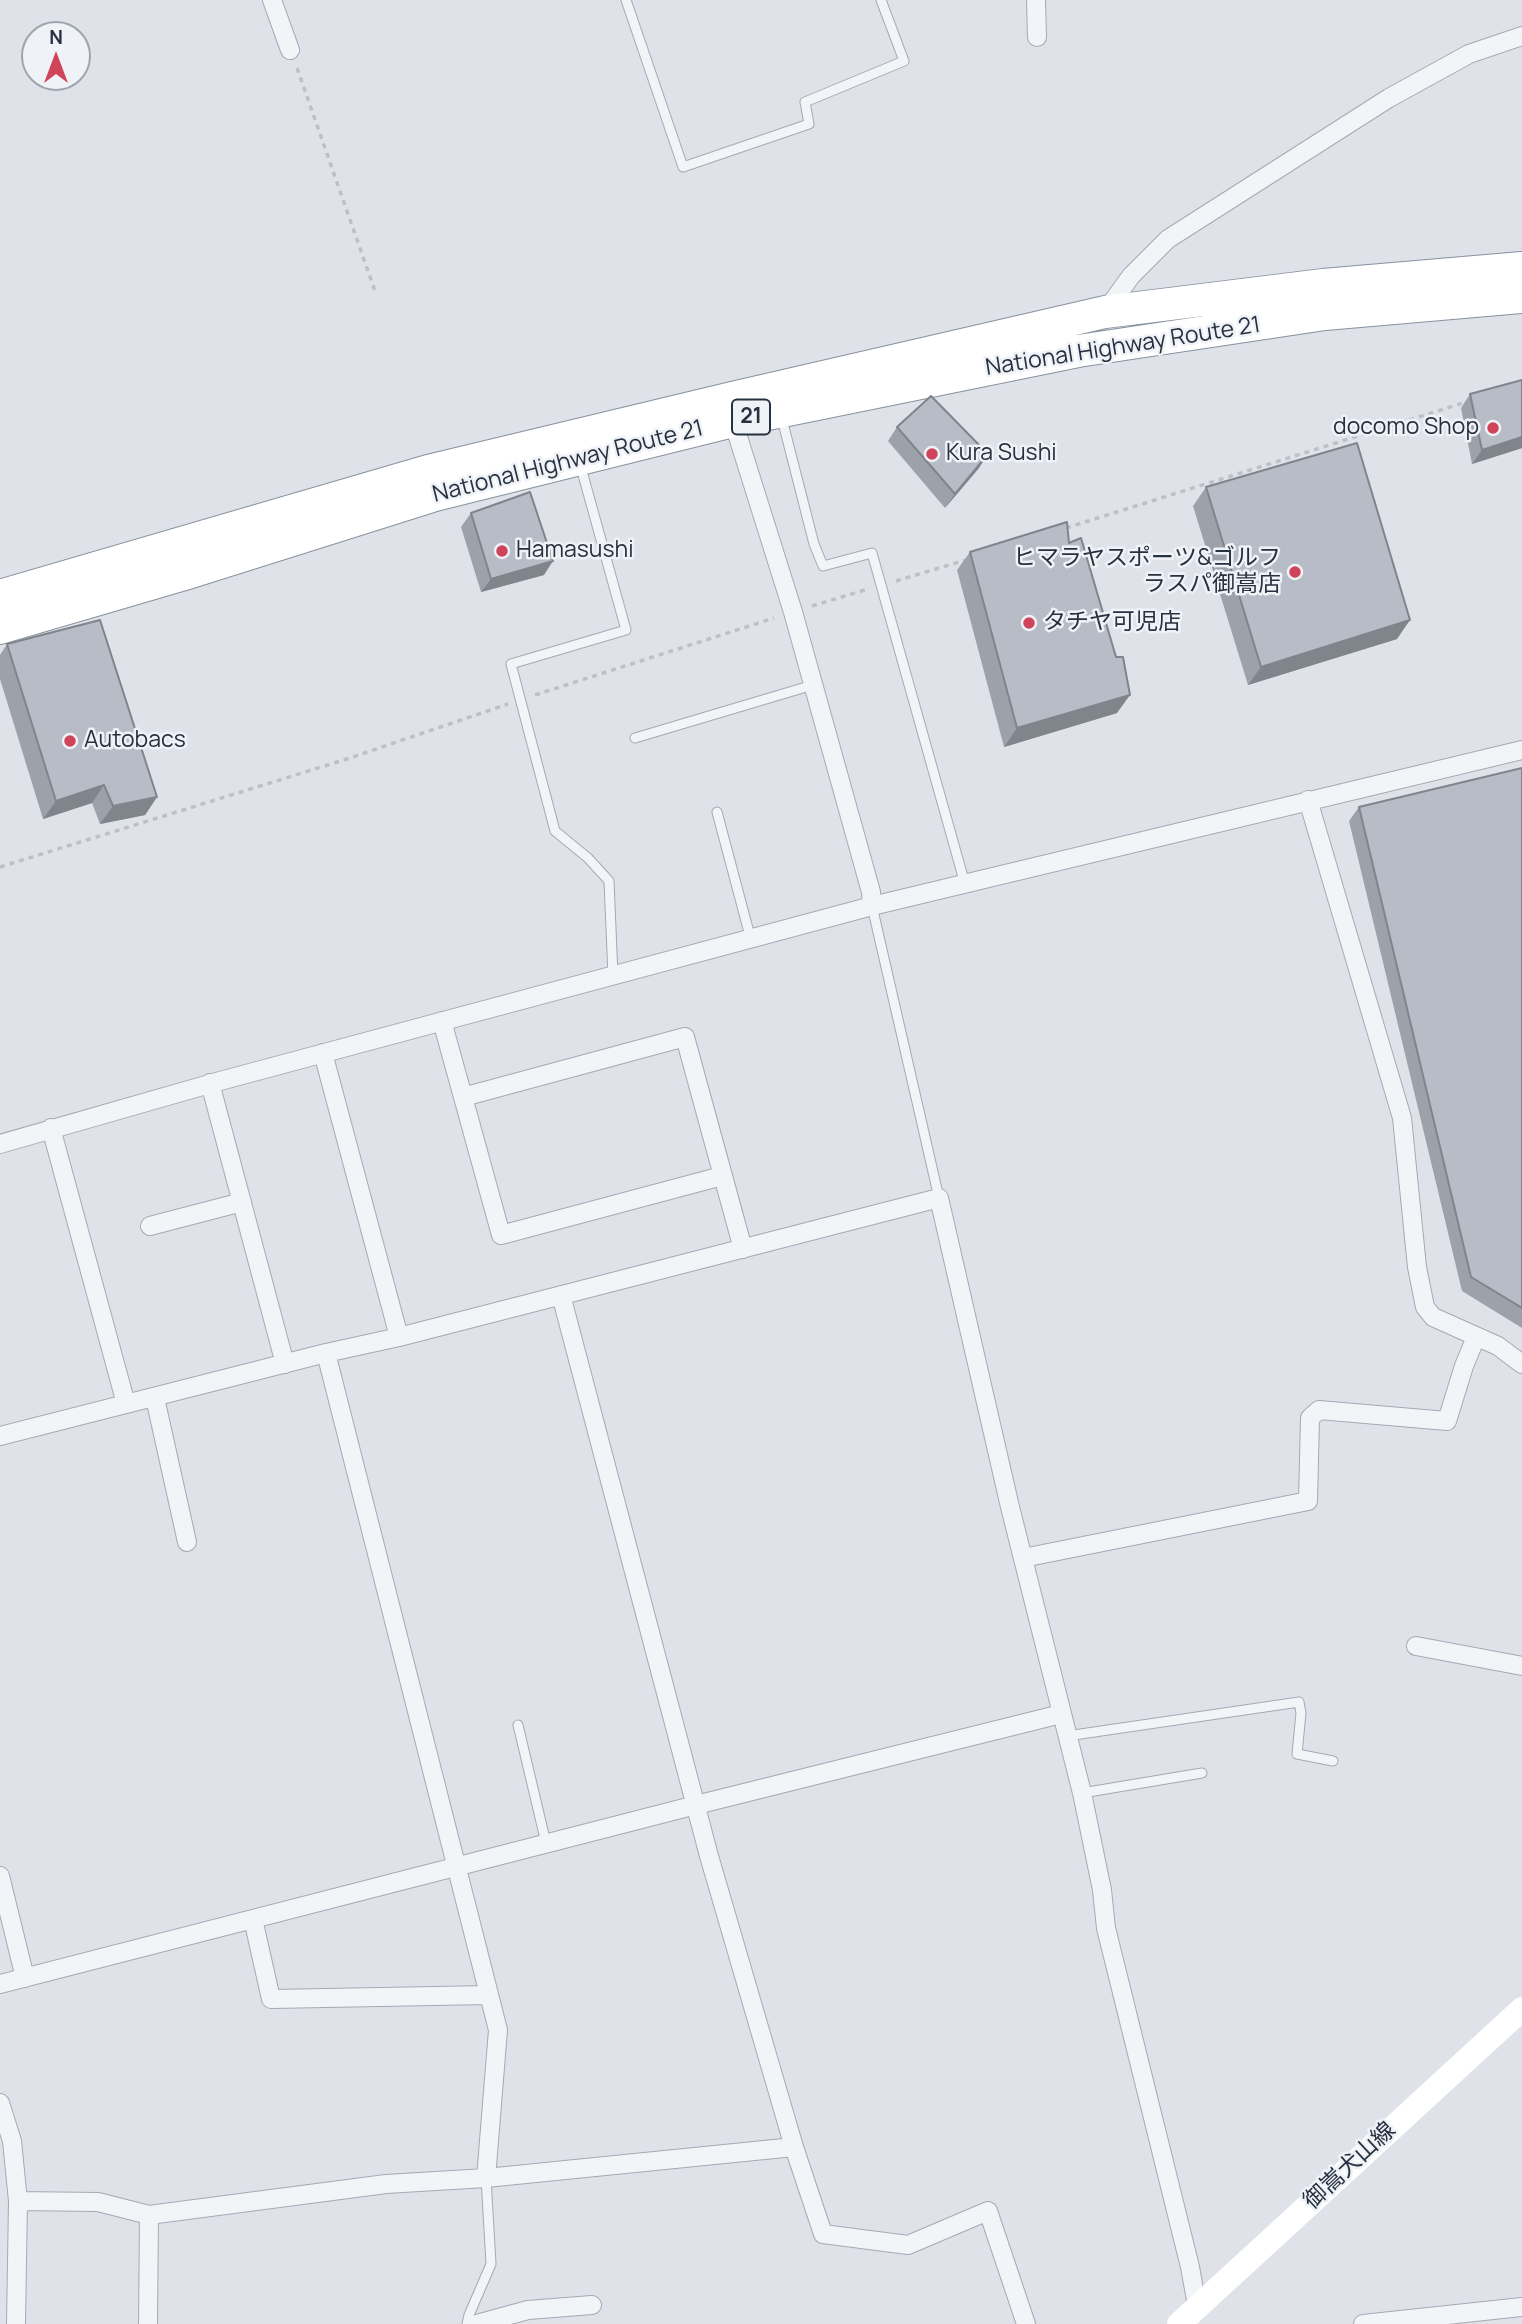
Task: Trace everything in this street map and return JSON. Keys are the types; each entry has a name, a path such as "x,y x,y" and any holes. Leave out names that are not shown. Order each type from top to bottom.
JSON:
{"highway":[{"name":"National Highway Route 21","path":"0,596 428,471 1105,312 1322,285 1522,268"},
{"name":"National Highway Route 21","path":"0,628 201,569 435,495 733,421 1078,351 1325,314 1522,297"}],"main road":[{"name":"御嵩犬山線","path":"1179,2324 1522,2009"}],"street":[{"path":"272,0 290,50"},
{"path":"1036,0 1037,37"},
{"path":"1105,312 1131,276 1168,239 1389,98 1469,54 1522,36"},
{"path":"733,421 793,612 871,892 872,906"},
{"path":"0,1144 210,1083 872,906 1522,750"},
{"path":"1308,800 1402,1118 1417,1267 1425,1307 1433,1317 1498,1346 1522,1364"},
{"path":"442,1021 501,1234 722,1176"},
{"path":"463,1097 685,1037 743,1249"},
{"path":"323,1053 399,1337"},
{"path":"210,1083 285,1364"},
{"path":"51,1128 126,1404"},
{"path":"0,1436 939,1198 1023,1558 1082,1793 1102,1890 1106,1928 1198,2306"},
{"path":"150,1226 242,1202"},
{"path":"561,1295 696,1805 794,2147 823,2234 908,2245 988,2211 1026,2324"},
{"path":"1023,1558 1308,1501 1310,1418 1319,1410 1447,1421 1476,1337"},
{"path":"326,1353 498,2030 486,2178"},
{"path":"155,1398 187,1542"},
{"path":"1416,1646 1522,1666"},
{"path":"0,1984 1061,1714"},
{"path":"0,1876 25,1978"},
{"path":"253,1919 271,1998 489,1995"},
{"path":"0,2103 12,2141 8,2172 18,2201 16,2324"},
{"path":"18,2201 98,2202 149,2215 386,2184 486,2178 794,2147"},
{"path":"148,2324 149,2215"},
{"path":"477,2324 528,2310 592,2305"},
{"path":"1363,2324 1522,2307"}],"lane":[{"path":"626,0 683,167 809,124 805,103 904,61 881,0"},
{"path":"780,411 814,544 823,566 872,553 965,884"},
{"path":"579,459 626,630 511,664 555,831 588,858 609,881 613,976"},
{"path":"635,738 813,685"},
{"path":"717,812 751,940"},
{"path":"872,906 939,1198"},
{"path":"1066,1736 1299,1702 1301,1713 1297,1754 1333,1761"},
{"path":"518,1725 546,1843"},
{"path":"1082,1793 1202,1773"},
{"path":"467,2324 491,2264 486,2178"}],"path":[{"path":"290,50 376,294"},
{"path":"1061,530 1470,401"},
{"path":"0,867 347,759 522,699 793,612 981,555"}],"building":[{"name":"docomo Shop","path":"1522,380 1522,437 1482,450 1470,394"},
{"name":"Kura Sushi","path":"931,396 988,454 955,494 897,427"},
{"name":"ヒマラヤスポーツ&ゴルフ ラスパ御嵩店","path":"1357,443 1410,620 1261,667 1206,487"},
{"name":"Hamasushi","path":"530,492 553,561 491,579 471,513"},
{"name":"タチヤ可児店","path":"1067,522 1069,543 1081,538 1116,657 1123,657 1130,695 1017,728 970,552"},
{"name":"Autobacs","path":"100,620 157,797 113,806 104,785 56,801 7,644"},
{"path":"1522,768 1522,1308 1471,1277 1359,807"}],"place":[{"name":"docomo Shop","path":"1493,428"},
{"name":"Kura Sushi","path":"932,454"},
{"name":"Hamasushi","path":"502,551"},
{"name":"ヒマラヤスポーツ&ゴルフ ラスパ御嵩店","path":"1295,572"},
{"name":"タチヤ可児店","path":"1029,623"},
{"name":"Autobacs","path":"70,741"}]}
